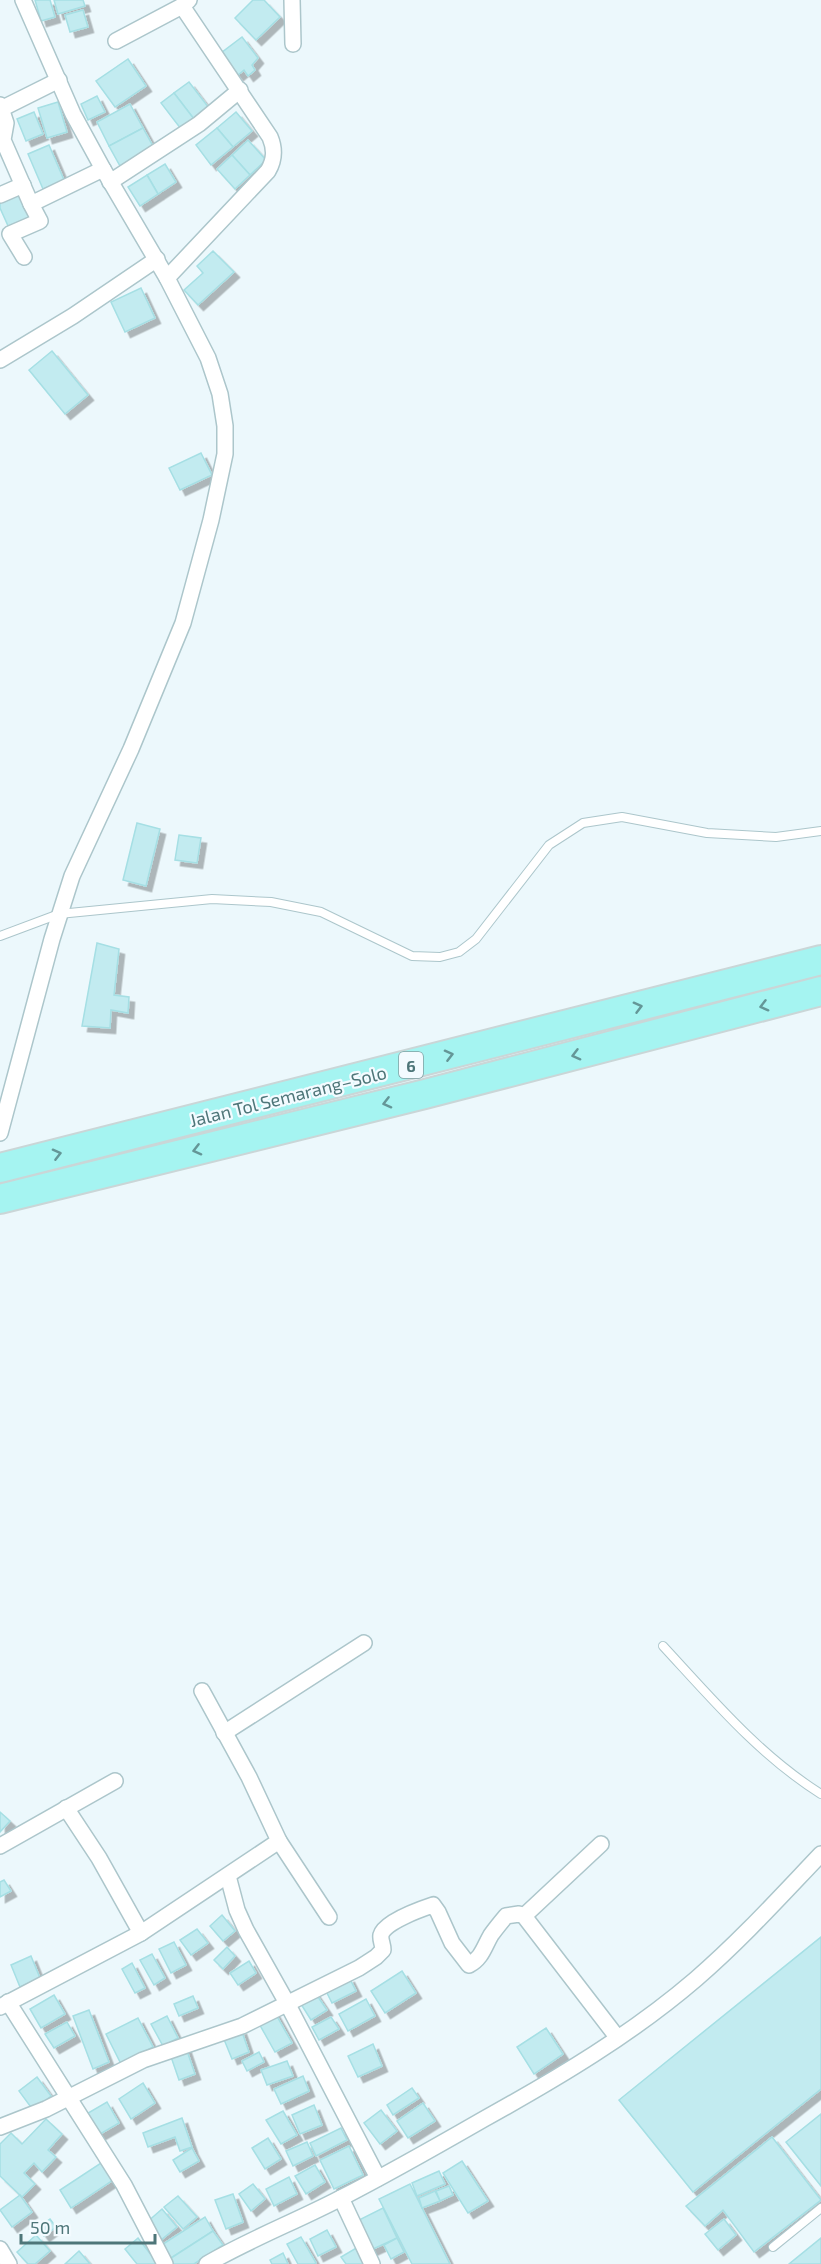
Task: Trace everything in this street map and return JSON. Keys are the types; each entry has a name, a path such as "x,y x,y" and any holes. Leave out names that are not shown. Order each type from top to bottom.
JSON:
{"highway":[{"name":"Jalan Tol Semarang–Solo","path":"0,1168 821,960"},
{"name":"Jalan Tol Semarang–Solo","path":"0,1198 425,1094 821,991"}],"street":[{"path":"0,1133 59,914 72,876 131,749 183,623 211,520 225,454 225,426 220,394 208,358 157,259 106,176 73,114 23,0"},
{"path":"292,0 293,44"},
{"path":"116,41 186,3 270,137 274,153 273,163 268,171 167,278"},
{"path":"24,257 10,234 40,221 3,140 6,123 1,107 59,80"},
{"path":"31,204 106,176 199,124 240,90"},
{"path":"0,195 23,186"},
{"path":"0,360 73,316 157,259"},
{"path":"224,1733 364,1642"},
{"path":"202,1691 249,1777 279,1841 329,1917"},
{"path":"0,1846 115,1781"},
{"path":"66,1808 99,1858 141,1933"},
{"path":"165,2264 124,2186 4,2005 141,1933 279,1841"},
{"path":"524,1916 601,1844"},
{"path":"207,2264 234,2248 341,2198 378,2178 544,2085 617,2037 660,2007 712,1964 759,1921 821,1854"},
{"path":"228,1876 237,1910 246,1930 287,2003 378,2178"},
{"path":"0,2127 46,2109 143,2060 242,2026 359,1968 383,1950 380,1938 382,1931 397,1920 433,1905 452,1943 469,1965 475,1962 484,1951 490,1936 506,1916 519,1914 524,1916 617,2037"},
{"path":"341,2198 372,2264"},
{"path":"0,2249 9,2264"}],"lane":[{"path":"0,936 59,914 212,900 271,902 321,912 412,956 440,957 459,952 476,939 549,845 583,823 622,817 707,832 776,837 821,831"},
{"path":"663,1646 755,1744 821,1794"},
{"path":"772,2247 821,2208"}],"building":[{"path":"35,0 50,0 55,17 41,21"},
{"path":"54,0 83,0 85,6 58,14"},
{"path":"253,0 264,0 280,17 256,40 235,18"},
{"path":"83,10 88,27 70,32 65,15"},
{"path":"242,37 258,58 252,65 255,70 248,76 244,70 238,75 221,53"},
{"path":"128,59 146,86 115,107 96,81"},
{"path":"189,82 209,108 194,119 174,93"},
{"path":"174,93 194,119 181,129 161,103"},
{"path":"97,96 105,112 88,120 81,104"},
{"path":"58,102 67,132 47,138 38,108"},
{"path":"130,104 143,128 109,146 97,122"},
{"path":"34,112 43,134 26,141 17,119"},
{"path":"236,112 252,131 233,147 217,128"},
{"path":"143,128 154,148 120,166 109,146"},
{"path":"217,128 233,147 211,165 196,145"},
{"path":"248,140 266,160 250,175 232,155"},
{"path":"49,145 64,180 43,189 28,154"},
{"path":"232,155 250,175 235,189 217,169"},
{"path":"165,164 176,182 158,194 147,175"},
{"path":"147,175 158,194 140,206 128,187"},
{"path":"21,190 33,218 9,228 0,208 0,199"},
{"path":"213,251 234,272 198,305 184,290 203,273 197,266"},
{"path":"141,288 155,318 125,332 111,302"},
{"path":"52,351 88,395 65,414 29,370"},
{"path":"201,453 212,475 180,490 169,468"},
{"path":"137,823 160,829 146,886 123,880"},
{"path":"179,835 201,838 197,863 175,860"},
{"path":"97,943 119,949 114,995 129,997 128,1013 111,1010 110,1028 82,1026"},
{"path":"0,1812 10,1821 0,1832"},
{"path":"4,1880 11,1891 0,1897 0,1882"},
{"path":"222,1915 235,1931 223,1941 210,1926"},
{"path":"197,1929 208,1943 191,1955 180,1940"},
{"path":"821,1937 821,2089 693,2192 619,2100"},
{"path":"174,1942 186,1965 171,1973 159,1949"},
{"path":"227,1947 235,1956 223,1969 214,1960"},
{"path":"152,1954 165,1978 154,1985 140,1960"},
{"path":"31,1956 40,1978 20,1987 11,1965"},
{"path":"249,1961 256,1973 238,1985 230,1973"},
{"path":"132,1963 145,1988 135,1993 122,1969"},
{"path":"402,1971 416,1993 385,2013 371,1991"},
{"path":"349,1977 356,1991 332,2003 325,1989"},
{"path":"314,1991 327,2010 311,2020 299,2001"},
{"path":"54,1995 65,2014 41,2028 30,2009"},
{"path":"193,1996 198,2008 179,2016 174,2004"},
{"path":"366,1999 375,2016 348,2031 339,2014"},
{"path":"89,2010 109,2062 93,2069 73,2016"},
{"path":"274,2011 292,2043 275,2052 257,2020"},
{"path":"167,2016 178,2038 163,2046 151,2024"},
{"path":"331,2017 339,2029 319,2040 312,2027"},
{"path":"138,2018 153,2047 121,2064 106,2034"},
{"path":"67,2022 75,2036 54,2048 45,2034"},
{"path":"546,2028 563,2054 534,2074 517,2047"},
{"path":"241,2029 249,2052 232,2059 223,2037"},
{"path":"373,2044 382,2066 358,2077 348,2056"},
{"path":"185,2045 195,2074 179,2080 169,2051"},
{"path":"259,2052 264,2062 247,2071 242,2061"},
{"path":"287,2061 293,2076 267,2085 261,2070"},
{"path":"303,2076 309,2091 281,2104 274,2089"},
{"path":"37,2077 51,2096 33,2110 19,2091"},
{"path":"143,2083 155,2103 131,2119 119,2099"},
{"path":"412,2088 419,2098 393,2115 387,2105"},
{"path":"107,2102 119,2123 95,2137 83,2116"},
{"path":"423,2103 435,2121 408,2138 397,2121"},
{"path":"314,2105 322,2125 300,2134 292,2115"},
{"path":"381,2110 397,2131 380,2144 364,2123"},
{"path":"283,2111 297,2135 281,2144 266,2120"},
{"path":"821,2114 821,2186 786,2142"},
{"path":"182,2118 192,2147 180,2151 175,2137 148,2147 143,2133"},
{"path":"46,2119 62,2134 48,2150 56,2157 42,2172 34,2163 24,2173 35,2184 22,2197 0,2176 0,2144 11,2133 22,2144"},
{"path":"341,2128 347,2140 316,2156 310,2143"},
{"path":"772,2137 821,2200 754,2252 723,2210 705,2226 686,2206"},
{"path":"268,2138 281,2159 265,2169 252,2148"},
{"path":"307,2142 313,2156 293,2166 286,2151"},
{"path":"349,2146 363,2175 334,2189 320,2160"},
{"path":"192,2148 199,2161 180,2172 173,2160"},
{"path":"104,2161 116,2178 71,2208 60,2190"},
{"path":"462,2161 488,2201 468,2213 443,2173"},
{"path":"315,2165 325,2182 306,2194 295,2176"},
{"path":"439,2171 445,2184 417,2196 412,2183"},
{"path":"289,2177 297,2194 274,2206 266,2189"},
{"path":"253,2184 265,2199 251,2211 239,2194"},
{"path":"410,2184 450,2264 412,2264 379,2199"},
{"path":"449,2186 453,2195 440,2201 436,2191"},
{"path":"435,2191 440,2201 422,2208 419,2198"},
{"path":"233,2194 243,2222 226,2229 215,2200"},
{"path":"20,2195 32,2212 12,2227 0,2210"},
{"path":"178,2196 197,2217 183,2229 164,2207"},
{"path":"383,2208 397,2238 371,2250 357,2221"},
{"path":"162,2209 177,2227 161,2240 146,2223"},
{"path":"205,2217 213,2231 168,2260 160,2246"},
{"path":"50,2219 56,2227 44,2236 38,2228"},
{"path":"724,2219 736,2235 718,2250 705,2234"},
{"path":"327,2230 336,2247 318,2256 310,2239"},
{"path":"213,2231 223,2245 194,2264 171,2264 168,2260"},
{"path":"36,2235 50,2251 35,2264 28,2264 17,2252"},
{"path":"301,2237 316,2263 298,2264 287,2244"},
{"path":"138,2238 158,2264 137,2264 125,2249"},
{"path":"397,2238 404,2252 391,2259 384,2245"},
{"path":"821,2238 821,2264 789,2264"},
{"path":"358,2247 369,2264 346,2264 341,2257"},
{"path":"79,2251 90,2264 65,2264"},
{"path":"283,2253 288,2264 272,2264 270,2260"}]}
